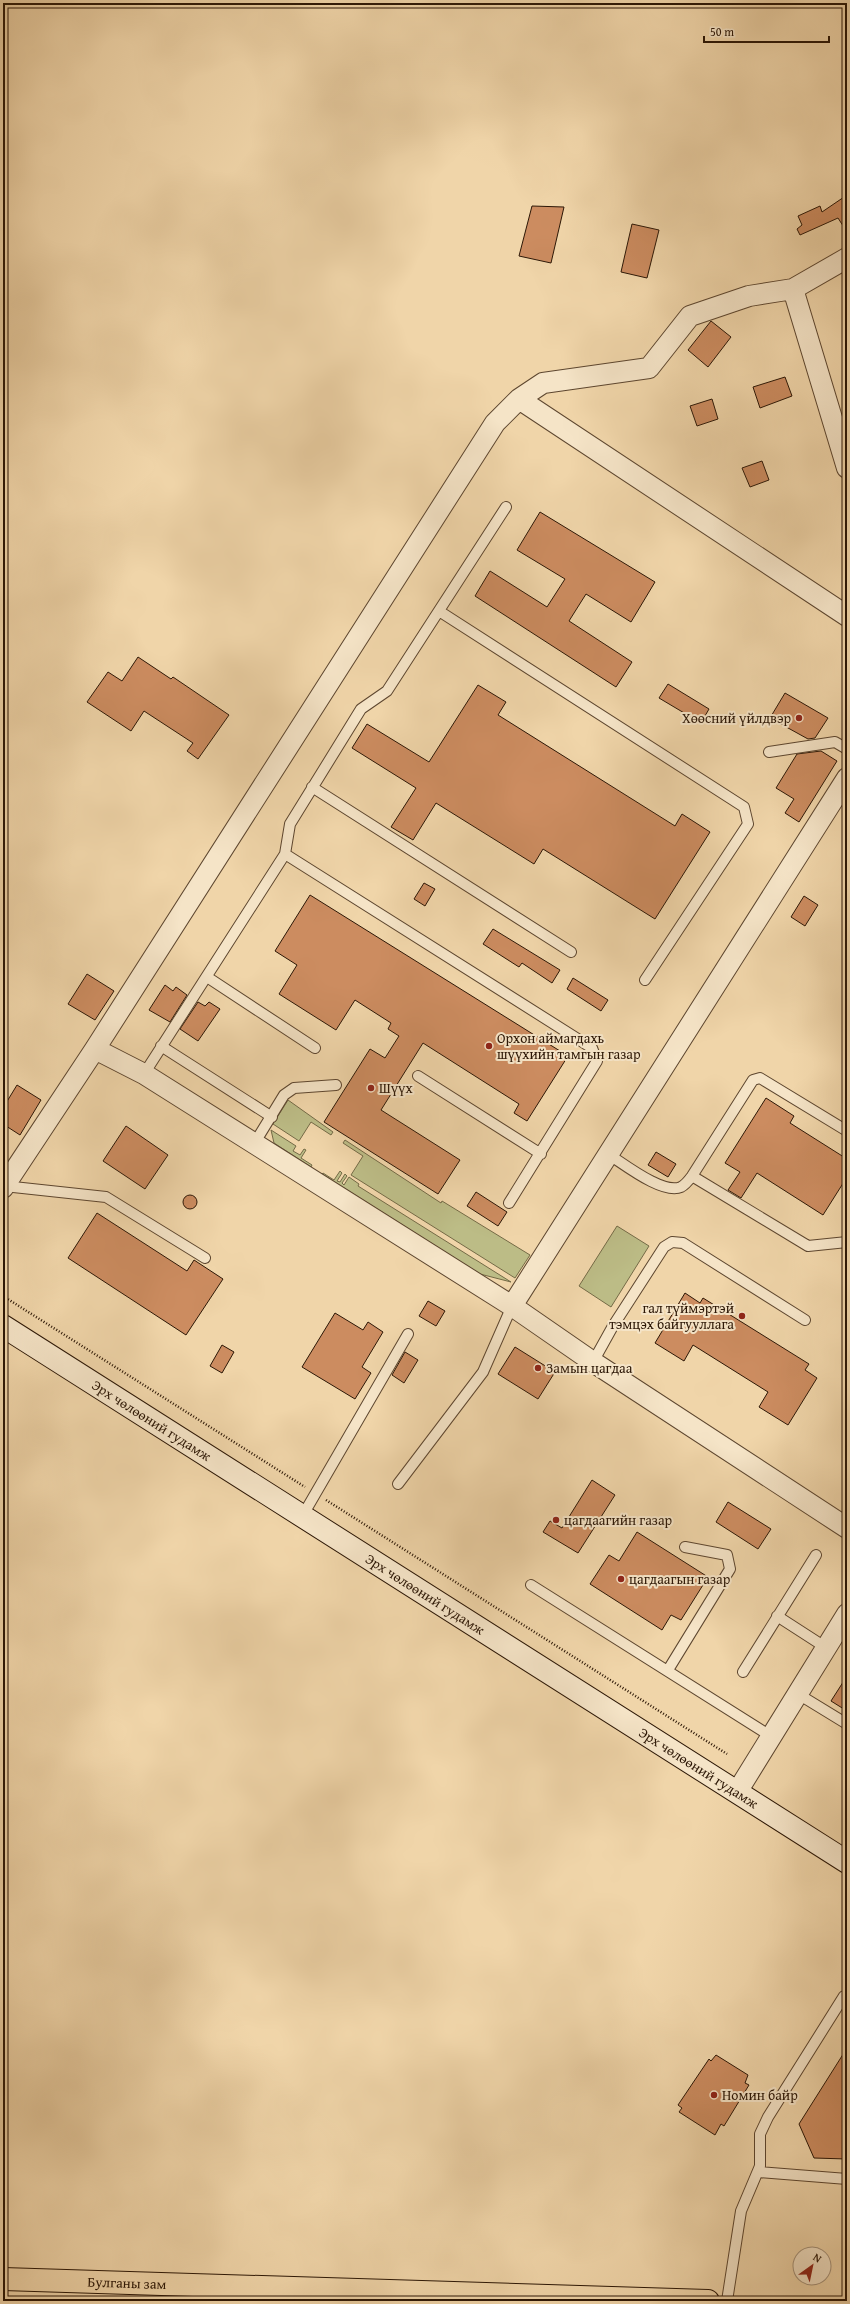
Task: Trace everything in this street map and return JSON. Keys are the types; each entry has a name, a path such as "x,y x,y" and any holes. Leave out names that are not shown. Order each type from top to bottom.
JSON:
{"highway":[{"name":"Булганы зам","path":"3,2279 708,2301"}],"main road":[{"name":"Эрх чөлөөний гудамж","path":"3,1326 303,1515 847,1862"}],"street":[{"path":"3,1187 95,1049 495,423 519,399 543,383 649,368 690,316 749,296 793,289 847,258"},
{"path":"793,289 844,445 847,468"},
{"path":"519,399 847,616"},
{"path":"512,1306 847,778"},
{"path":"95,1049 144,1074 512,1306 593,1362 847,1528"},
{"path":"737,1792 772,1737 825,1647 847,1614"}],"lane":[{"path":"144,1074 285,854 290,824 362,708 387,691 506,507"},
{"path":"439,611 744,807 748,824 645,980"},
{"path":"768,752 835,742 847,749"},
{"path":"312,788 571,952"},
{"path":"285,854 592,1048 597,1062 541,1154 509,1203"},
{"path":"207,977 315,1048"},
{"path":"161,1046 272,1117"},
{"path":"418,1076 541,1154"},
{"path":"608,1154 656,1184 673,1189 682,1187 692,1176 753,1080 760,1078 847,1131"},
{"path":"254,1144 272,1117 284,1095 290,1089 336,1085"},
{"path":"692,1176 808,1246 847,1242"},
{"path":"3,1187 106,1197 205,1258"},
{"path":"593,1362 613,1326 664,1247 672,1242 683,1243 805,1320"},
{"path":"398,1484 483,1372 512,1306"},
{"path":"303,1515 314,1493 408,1334"},
{"path":"668,1670 730,1569 727,1555 685,1546"},
{"path":"742,1672 816,1555"},
{"path":"531,1585 668,1670 746,1723 772,1737"},
{"path":"777,1616 825,1647"},
{"path":"798,1694 847,1724"},
{"path":"727,2301 741,2211 745,2197 760,2166 760,2134 768,2117 844,1996"},
{"path":"758,2172 847,2179"}],"path":[{"path":"3,1296 727,1754"}],"green space":[{"path":"288,1100 333,1132 331,1135 311,1122 299,1141 273,1124"},
{"path":"271,1130 296,1146 293,1151 300,1155 304,1149 306,1150 301,1158 312,1165 311,1167 274,1143"},
{"path":"345,1140 441,1203 442,1201 530,1255 515,1278 351,1175 363,1156 343,1143"},
{"path":"340,1171 342,1173 337,1181 340,1182 345,1174 347,1176 342,1183 344,1185 349,1177 359,1184 358,1186 511,1282 480,1274 322,1174 323,1173 334,1180"},
{"path":"617,1226 649,1246 611,1307 579,1286"}],"building":[{"path":"847,195 847,232 838,218 800,235 797,229 802,225 798,216 820,206 822,212"},
{"path":"532,206 564,207 551,263 519,256"},
{"path":"632,224 659,230 647,278 621,272"},
{"path":"711,321 731,337 708,367 688,350"},
{"path":"785,377 792,396 760,408 753,387"},
{"path":"712,399 718,419 697,426 690,406"},
{"path":"762,461 769,480 750,487 742,468"},
{"path":"540,512 655,582 631,622 586,594 569,621 632,662 616,687 475,596 490,571 547,607 565,579 517,550"},
{"path":"138,657 171,679 173,677 229,715 198,759 187,751 193,743 144,711 131,731 87,702 108,672 122,681"},
{"path":"668,684 709,709 701,723 659,698"},
{"path":"478,685 506,702 498,715 675,826 682,814 710,832 655,919 543,849 534,864 436,803 413,840 391,827 416,788 352,748 367,724 429,762"},
{"name":"Хөөсний үйлдвэр","path":"785,693 828,718 815,738 808,739 770,718"},
{"path":"821,751 837,761 799,822 785,813 794,799 776,788 797,754"},
{"path":"424,883 435,889 425,906 414,899"},
{"name":"Орхон аймагдахь шүүхийн тамгын газар","path":"310,895 568,1056 527,1121 514,1113 519,1104 423,1043 381,1110 460,1160 438,1194 324,1122 370,1049 385,1058 399,1036 388,1029 391,1023 355,1000 336,1030 279,994 297,965 275,951"},
{"path":"804,896 818,905 805,926 791,917"},
{"path":"493,929 560,970 552,983 522,963 519,967 483,944"},
{"path":"87,974 114,991 95,1020 68,1004"},
{"path":"573,978 608,1000 601,1011 567,989"},
{"path":"165,985 173,991 176,987 187,995 170,1022 149,1010"},
{"path":"198,1002 205,1006 209,1002 220,1009 198,1041 180,1029"},
{"path":"17,1085 41,1100 20,1135 3,1124 3,1108"},
{"path":"766,1098 794,1116 790,1123 847,1159 847,1177 823,1215 757,1173 741,1198 728,1190 740,1172 725,1163"},
{"path":"126,1126 168,1155 145,1189 103,1161"},
{"path":"656,1152 676,1164 668,1177 648,1165"},
{"path":"476,1192 507,1212 498,1226 467,1206"},
{"path":"187,1195 193,1195 197,1199 197,1205 193,1209 187,1209 183,1205 183,1199"},
{"path":"97,1213 187,1271 194,1260 223,1279 186,1335 68,1258"},
{"path":"685,1293 700,1303 703,1298 809,1364 805,1370 817,1378 788,1425 759,1407 768,1392 693,1345 684,1361 655,1343"},
{"path":"428,1301 445,1311 436,1326 419,1316"},
{"path":"335,1313 363,1330 368,1322 383,1332 362,1367 371,1373 355,1399 302,1367"},
{"path":"222,1345 234,1352 222,1373 210,1366"},
{"path":"515,1347 555,1372 538,1399 498,1374"},
{"path":"405,1352 418,1360 404,1383 392,1375"},
{"path":"592,1480 615,1495 578,1553 543,1532 550,1521 562,1528"},
{"path":"728,1502 771,1529 758,1549 716,1522"},
{"name":"цагдаагын газар","path":"637,1532 708,1577 681,1620 671,1615 662,1630 590,1584 609,1555 619,1561"},
{"path":"847,1676 847,1711 831,1701"},
{"path":"847,2048 847,2159 814,2158 799,2124"},
{"name":"Номин байр","path":"716,2055 748,2075 745,2083 749,2085 724,2126 721,2124 715,2135 679,2112 682,2108 678,2105 709,2059 711,2061"}],"place":[{"name":"Хөөсний үйлдвэр","path":"799,718"},
{"name":"Орхон аймагдахь шүүхийн тамгын газар","path":"489,1046"},
{"name":"Шүүх","path":"371,1088"},
{"name":"гал түймэртэй тэмцэх байгууллага","path":"742,1316"},
{"name":"Замын цагдаа","path":"538,1368"},
{"name":"цагдаагийн газар","path":"556,1520"},
{"name":"цагдаагын газар","path":"621,1579"},
{"name":"Номин байр","path":"714,2095"}]}
